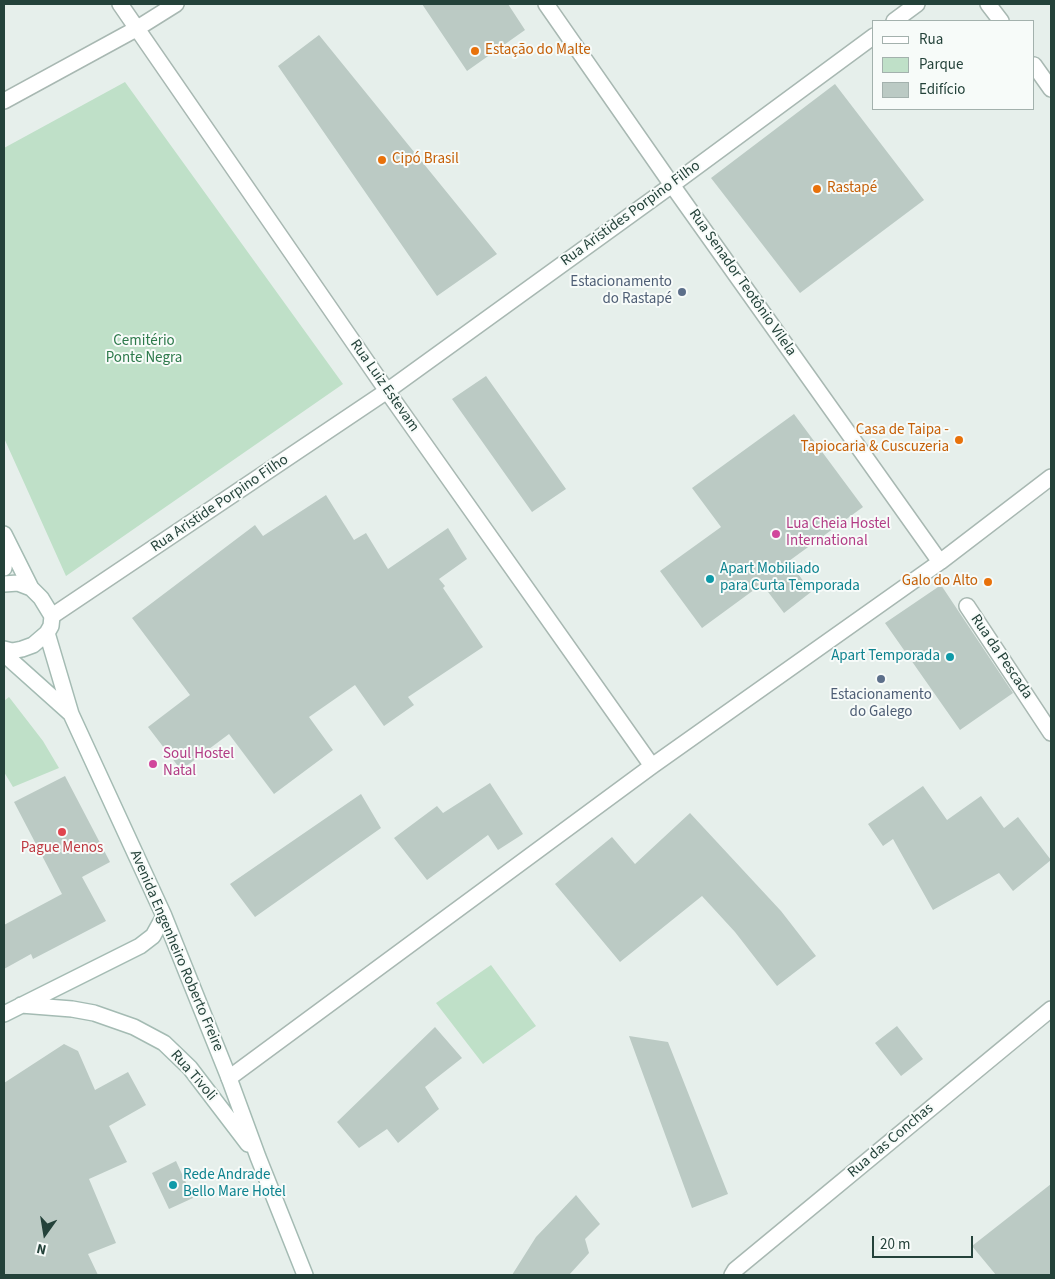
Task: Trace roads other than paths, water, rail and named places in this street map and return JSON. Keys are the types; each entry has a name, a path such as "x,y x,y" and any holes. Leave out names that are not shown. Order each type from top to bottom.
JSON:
{"street":[{"name":"Rua Luiz Estevam","path":"120,4 387,391 652,766"},
{"path":"4,101 136,29 176,4"},
{"name":"Rua Senador Teotônio Vilela","path":"546,4 940,562"},
{"path":"895,20 917,4"},
{"path":"988,4 1000,20"},
{"name":"Rua Aristides Porpino Filho","path":"387,391 872,37"},
{"path":"1035,66 1051,89"},
{"name":"Rua Aristide Porpino Filho","path":"52,616 387,391"},
{"path":"229,1078 652,766 940,562 1051,477"},
{"path":"4,568 5,538"},
{"path":"4,648 12,650 22,649 33,645 52,626 52,616 41,598 31,588 5,538"},
{"path":"4,584 18,584 31,588"},
{"name":"Rua da Pescada","path":"967,606 1051,733"},
{"path":"47,633 71,714"},
{"name":"Avenida Engenheiro Roberto Freire","path":"4,654 71,714 164,916 305,1275"},
{"path":"4,1014 140,946 153,936 164,916"},
{"name":"Rua Tivoli","path":"21,1005 72,1009 94,1013 134,1027 164,1043 190,1068 258,1157"},
{"name":"Rua das Conchas","path":"732,1275 735,1270 1051,1008"}],"place":[{"name":"Estação do Malte","path":"475,51"},
{"name":"Cipó Brasil","path":"382,160"},
{"name":"Rastapé","path":"817,189"},
{"name":"Estacionamento do Rastapé","path":"682,292"},
{"name":"Casa de Taipa - Tapiocaria & Cuscuzeria","path":"959,440"},
{"name":"Lua Cheia Hostel International","path":"776,534"},
{"name":"Apart Mobiliado para Curta Temporada","path":"710,579"},
{"name":"Galo do Alto","path":"988,582"},
{"name":"Apart Temporada","path":"950,657"},
{"name":"Estacionamento do Galego","path":"881,679"},
{"name":"Soul Hostel Natal","path":"153,764"},
{"name":"Pague Menos","path":"62,832"},
{"name":"Rede Andrade Bello Mare Hotel","path":"173,1185"}],"park label":[{"name":"Cemitério Ponte Negra","path":"144,350"}]}
